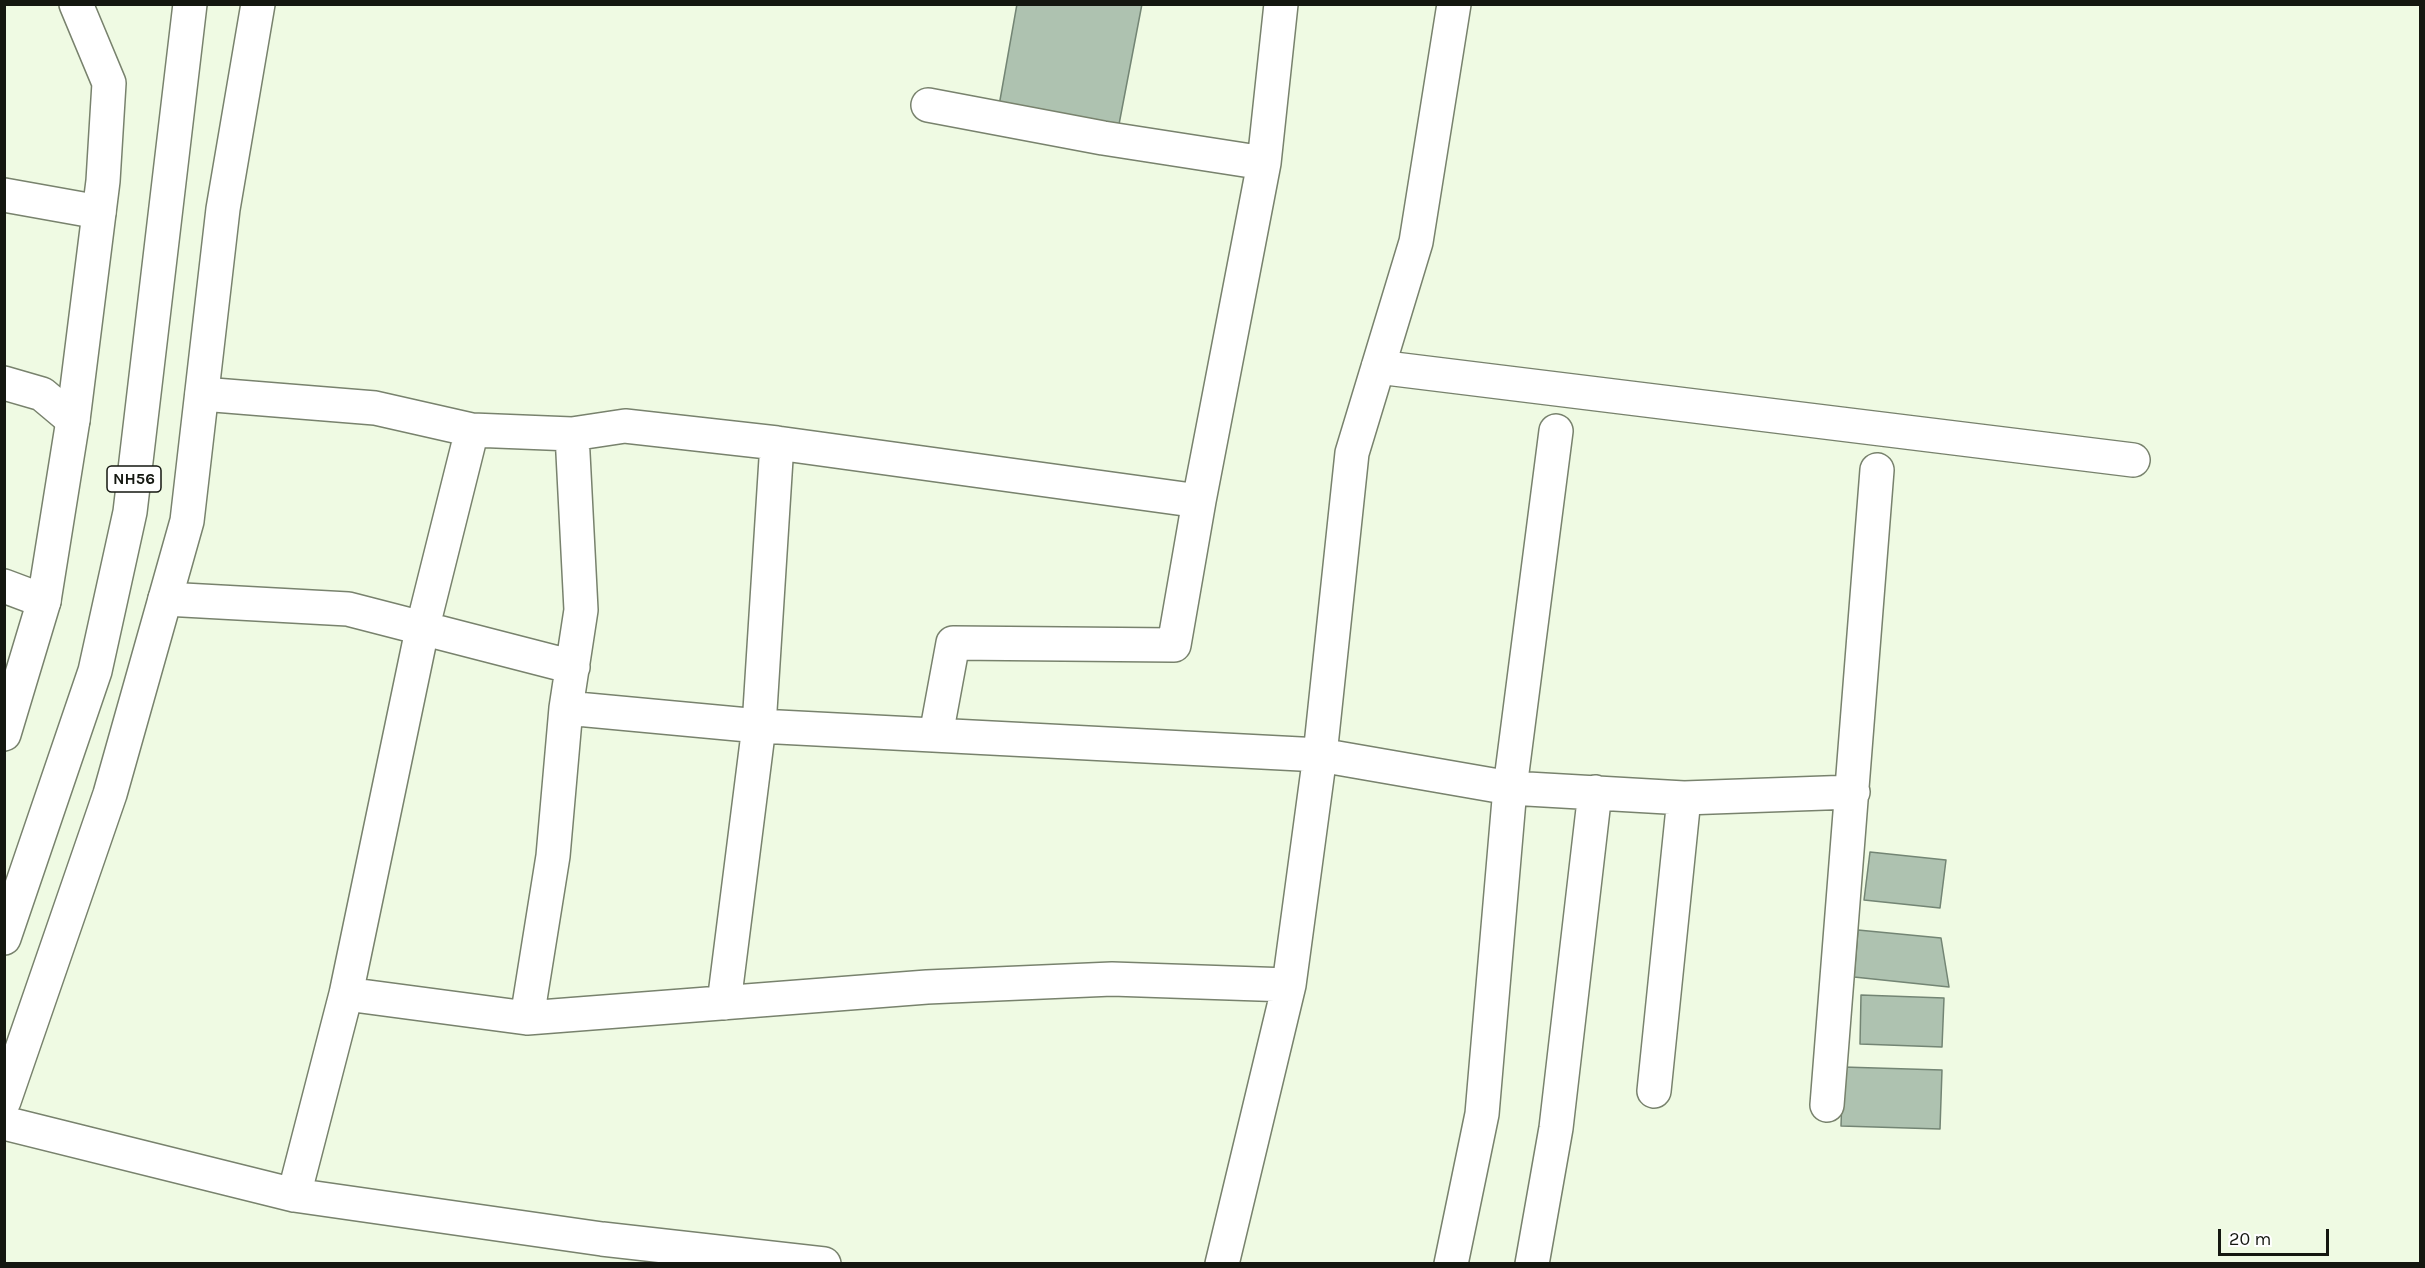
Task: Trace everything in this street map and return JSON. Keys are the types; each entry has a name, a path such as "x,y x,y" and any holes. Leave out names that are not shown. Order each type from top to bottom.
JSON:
{"main road":[{"path":"4,734 44,601 73,420 103,181 109,83 76,4"},
{"name":"NH56","path":"4,938 95,671 130,512 190,4"},
{"path":"4,1101 110,794 187,521 223,209 258,4"},
{"path":"936,735 953,643 1174,645 1199,501 1264,163 1281,4"},
{"path":"1222,1263 1289,985 1320,755 1352,453 1416,242 1454,4"},
{"path":"928,105 1103,138 1264,163"},
{"path":"4,195 99,212"},
{"path":"1378,367 2133,460"},
{"path":"4,383 42,394 73,420"},
{"path":"202,394 375,408 472,430 572,434 625,426 777,443 1199,501"},
{"path":"294,1195 346,994 422,630 472,430"},
{"path":"1451,1263 1482,1114 1510,788 1556,431"},
{"path":"527,1018 553,856 566,708 581,610 572,434"},
{"path":"724,1003 759,726 777,443"},
{"path":"1827,1105 1877,470"},
{"path":"4,586 44,601"},
{"path":"165,599 348,609 573,668"},
{"path":"566,708 759,726 1320,755 1510,788 1684,798 1853,792"},
{"path":"1532,1263 1556,1128 1595,792"},
{"path":"1654,1091 1684,798"},
{"path":"346,994 527,1018 927,987 1113,979 1289,985"},
{"path":"4,1123 294,1195 602,1239 824,1263"}],"building":[{"path":"1017,4 1142,4 1116,140 997,117"},
{"path":"1870,852 1946,860 1940,908 1864,900"},
{"path":"1858,930 1941,938 1949,987 1854,977"},
{"path":"1861,995 1944,998 1942,1047 1860,1044"},
{"path":"1843,1067 1942,1070 1940,1129 1841,1126"}]}
